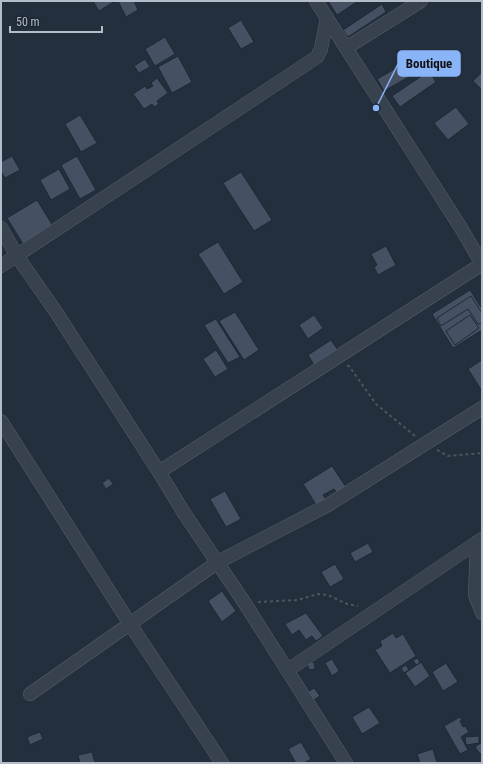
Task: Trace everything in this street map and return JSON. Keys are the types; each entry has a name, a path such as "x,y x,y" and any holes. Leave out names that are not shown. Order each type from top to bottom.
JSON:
{"street":[{"path":"159,472 482,264 461,228 316,1"},
{"path":"346,48 421,1"},
{"path":"1,266 317,57 321,49 327,18"},
{"path":"1,228 184,513 218,562 264,636 288,670 346,763"},
{"path":"30,694 218,562 328,505 482,408"},
{"path":"1,421 130,624 222,763"},
{"path":"288,670 480,540"},
{"path":"480,540 475,595 482,613"}],"path":[{"path":"342,366 349,366 376,404 426,444 448,456 482,454"},
{"path":"244,602 288,601 318,594 328,595 352,605 377,609"}],"building":[{"path":"93,1 115,1 99,11"},
{"path":"118,1 134,1 138,10 126,17"},
{"path":"328,1 340,2 358,1 337,15"},
{"path":"382,4 386,12 348,37 343,30"},
{"path":"241,20 254,42 241,49 228,28"},
{"path":"165,37 175,54 155,66 145,49"},
{"path":"178,56 192,82 172,93 158,67"},
{"path":"414,58 421,70 384,91 377,79"},
{"path":"145,59 150,67 139,73 134,66"},
{"path":"429,71 436,82 400,107 392,96"},
{"path":"482,72 482,90 473,81"},
{"path":"157,78 168,93 157,101 159,104 154,107 152,104 144,109 133,94 145,86 147,89 153,86 151,83"},
{"path":"456,107 469,124 448,140 434,123"},
{"path":"80,115 97,143 81,152 65,124"},
{"path":"12,156 20,170 5,178 1,171 1,162"},
{"path":"77,156 96,190 80,199 61,165"},
{"path":"59,169 70,189 51,200 40,180"},
{"path":"241,172 272,220 254,231 223,183"},
{"path":"37,200 53,226 23,244 7,218"},
{"path":"218,242 243,282 224,294 198,254"},
{"path":"386,246 396,265 378,275 374,267 377,265 371,254"},
{"path":"470,290 482,309 482,330 453,348 432,314"},
{"path":"471,296 482,313 482,323 478,324 468,309 441,326 437,318"},
{"path":"235,312 259,350 244,360 219,321"},
{"path":"314,315 323,328 308,339 299,325"},
{"path":"470,315 479,328 455,345 446,331"},
{"path":"216,319 240,357 228,363 204,325"},
{"path":"331,340 338,350 314,365 308,355"},
{"path":"216,350 228,369 215,377 203,359"},
{"path":"482,360 482,391 468,369"},
{"path":"332,466 346,487 337,493 334,489 323,495 326,500 317,506 303,484"},
{"path":"109,478 113,484 106,489 102,483"},
{"path":"225,491 241,519 226,527 210,499"},
{"path":"368,543 373,552 355,562 350,553"},
{"path":"335,564 344,579 330,587 321,572"},
{"path":"222,591 236,611 222,622 208,601"},
{"path":"306,613 323,636 316,641 312,636 306,640 299,630 292,635 285,624"},
{"path":"393,633 396,638 403,634 416,656 390,673 375,650 382,646 380,641"},
{"path":"418,658 420,663 416,665 413,660"},
{"path":"332,659 339,671 332,676 325,663"},
{"path":"314,662 315,669 309,670 307,663"},
{"path":"421,662 430,676 415,687 405,673"},
{"path":"446,663 458,682 443,691 432,672"},
{"path":"406,665 409,670 404,673 401,668"},
{"path":"314,688 320,696 314,700 308,692"},
{"path":"369,707 380,723 362,734 352,717"},
{"path":"460,717 463,727 465,726 469,732 461,737 468,750 460,754 444,726"},
{"path":"40,732 43,739 30,745 27,737"},
{"path":"479,736 479,743 466,745 465,737"},
{"path":"301,742 311,759 304,763 296,763 288,749"},
{"path":"482,742 482,752 480,754 475,747"},
{"path":"433,749 437,763 420,763 417,754"},
{"path":"92,752 95,763 80,763 78,755"}],"place":[{"name":"Boutique","path":"376,108"}]}
